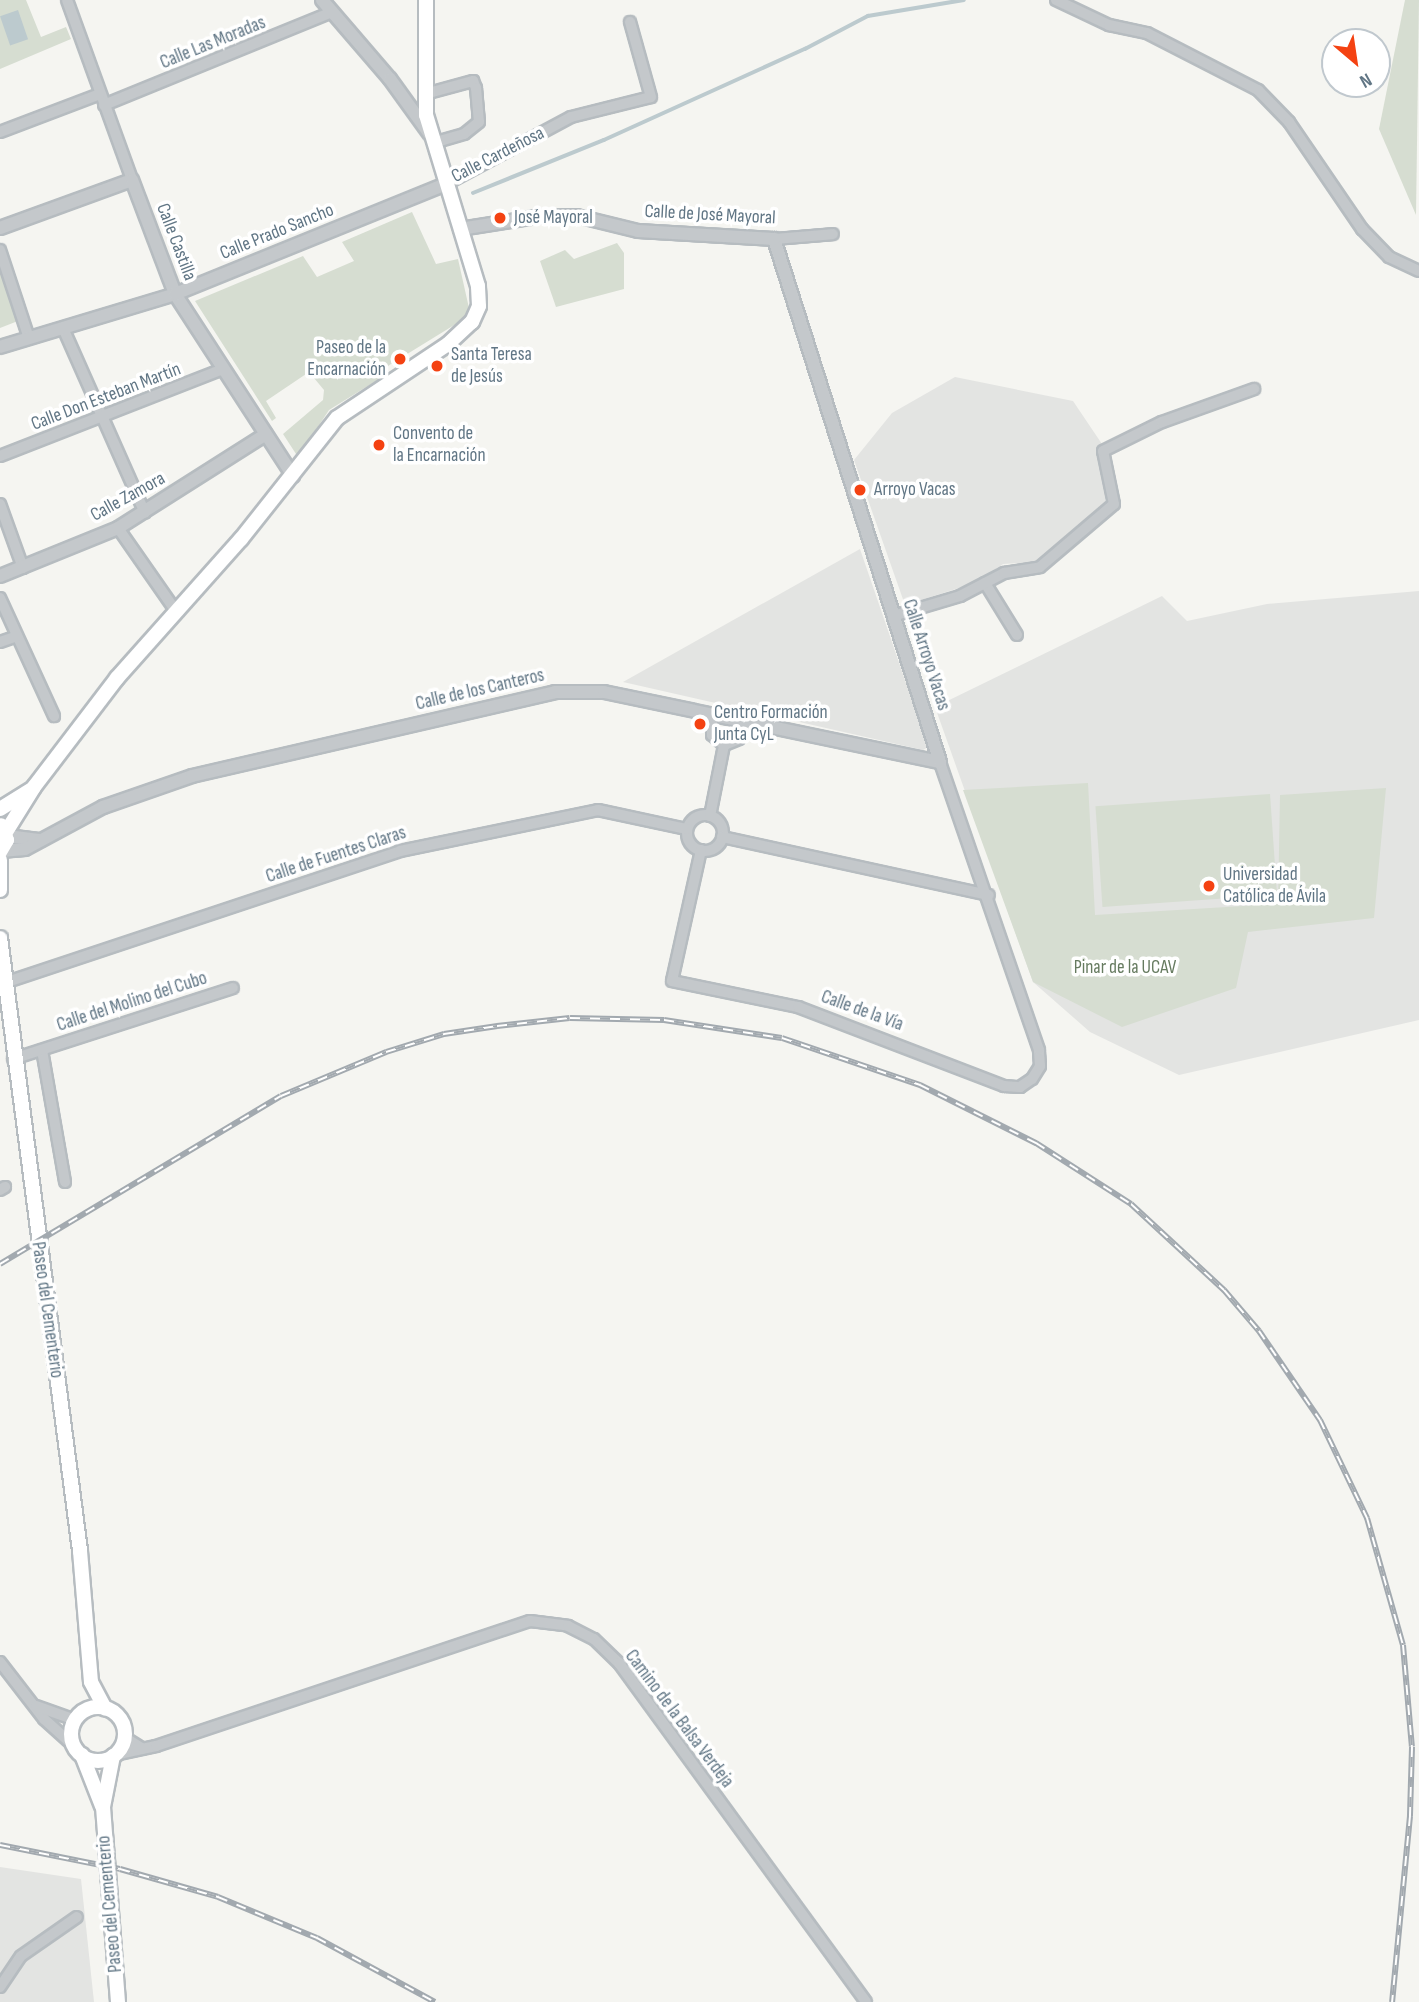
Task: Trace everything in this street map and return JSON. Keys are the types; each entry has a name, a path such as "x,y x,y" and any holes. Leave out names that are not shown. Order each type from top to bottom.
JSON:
{"main road":[{"name":"Calle Cardeñosa","path":"426,0 425,93 432,139 446,184"},
{"path":"0,890 0,855 4,831 117,678 293,476 337,418 448,344 472,322 479,306 478,286 446,184"},
{"path":"0,809 34,787"},
{"name":"Paseo del Cementerio","path":"0,938 6,1044 13,1059 80,1551 91,1682 105,1708"},
{"name":"Paseo del Cementerio","path":"79,1716 91,1682"},
{"path":"105,1708 120,1719 124,1737 113,1756 97,1761 78,1751 79,1716 105,1708"},
{"name":"Paseo del Cementerio","path":"78,1751 103,1807"},
{"name":"Paseo del Cementerio","path":"113,1756 103,1807 118,2002"}],"street":[{"name":"Calle Castilla","path":"67,0 175,294 293,476"},
{"path":"322,0 390,79 432,139 464,134 479,122 474,81 425,93"},
{"path":"1056,0 1109,25 1147,33 1258,90 1289,122 1362,229 1389,257 1419,271"},
{"name":"Calle Las Moradas","path":"104,105 332,12"},
{"name":"Calle Cardeñosa","path":"446,184 570,117 651,97 630,22"},
{"path":"0,132 100,94"},
{"path":"0,228 132,180"},
{"name":"Calle Prado Sancho","path":"0,347 175,294 446,184"},
{"name":"Calle de José Mayoral","path":"457,217 577,216 638,231 774,239 833,234"},
{"name":"Calle Arroyo Vacas","path":"774,239 940,762 989,895 1039,1050 1040,1066 1032,1079"},
{"path":"0,250 29,338"},
{"path":"63,328 105,417 145,513"},
{"name":"Calle Don Esteban Martín","path":"0,456 223,369"},
{"path":"893,616 960,596 1004,573 1040,567 1114,504 1103,451 1186,413 1254,389"},
{"name":"Calle Zamora","path":"0,576 118,528 266,434"},
{"path":"0,504 23,568"},
{"path":"118,528 176,611"},
{"path":"985,583 1017,635"},
{"path":"0,598 54,716"},
{"path":"0,642 18,636"},
{"name":"Calle de los Canteros","path":"0,855 25,849 103,807 191,776 555,692 604,692 940,762"},
{"path":"712,714 712,735 724,745"},
{"path":"724,745 739,739 746,721"},
{"path":"710,816 724,745"},
{"name":"Calle de Fuentes Claras","path":"4,983 400,851 598,810 687,829"},
{"path":"699,816 710,816 719,822 722,836 716,846 701,850 688,840 687,829 699,816"},
{"path":"4,831 41,840"},
{"path":"722,836 989,895"},
{"name":"Calle de la Vía","path":"701,850 672,981 798,1007 1004,1086 1020,1087 1032,1079"},
{"name":"Calle del Molino del Cubo","path":"13,1059 233,988"},
{"name":"Calle del Molino del Cubo","path":"42,1050 65,1182"},
{"name":"Camino de la Balsa Verdeja","path":"113,1756 143,1749 530,1621 568,1626 594,1639 619,1663 866,2002"},
{"path":"0,1662 33,1704 78,1751"},
{"path":"33,1704 79,1716"},
{"path":"124,1737 143,1749"},
{"path":"0,1987 21,1956 77,1917"}],"shaded area":[{"path":"18,10 28,39 10,45 0,16"},
{"path":"955,377 1073,401 1104,447 1096,450 1106,501 1037,562 1003,564 978,582 905,605 854,460 892,413"},
{"path":"860,549 928,747 923,750 623,682"},
{"name":"Universidad Católica de Ávila","path":"1419,591 1419,1020 1179,1075 1090,1032 1033,982 935,707 1162,596 1187,621 1267,604"},
{"path":"0,1867 81,1879 94,2002 0,2002"}],"green space":[{"path":"0,0 26,0 41,37 66,27 71,39 0,69"},
{"path":"1405,0 1419,0 1416,215 1379,129 1385,98 1391,98 1391,69"},
{"path":"412,212 436,264 458,259 469,308 464,319 376,374 379,379 329,410 298,457 283,434 323,400 324,390 309,372 266,401 276,418 272,421 195,301 303,256 317,277 354,261 342,242"},
{"path":"617,243 624,253 624,289 556,307 540,261 565,250 574,259"},
{"path":"0,258 23,319 0,328"},
{"name":"Pinar de la UCAV","path":"1088,783 1095,915 1278,904 1280,795 1386,788 1374,918 1248,932 1236,988 1122,1027 1033,982 963,790"},
{"path":"1270,794 1277,895 1102,907 1095,806"}],"waterway":[{"path":"473,193 604,140 805,49 868,16 964,0"}],"railway":[{"path":"0,1264 281,1096 386,1052 444,1034 497,1026 570,1018 664,1020 782,1038 920,1085 1036,1143 1131,1204 1224,1290 1259,1331 1320,1420 1367,1518 1403,1645 1412,1747 1410,1816 1392,2002"},
{"path":"0,1845 120,1869 218,1897 317,1938 435,2002"}],"place":[{"name":"José Mayoral","path":"500,218"},
{"name":"Paseo de la Encarnación","path":"400,359"},
{"name":"Santa Teresa de Jesús","path":"437,366"},
{"name":"Convento de la Encarnación","path":"379,445"},
{"name":"Arroyo Vacas","path":"860,490"},
{"name":"Centro Formación Junta CyL","path":"700,724"},
{"name":"Universidad Católica de Ávila","path":"1209,886"}]}
